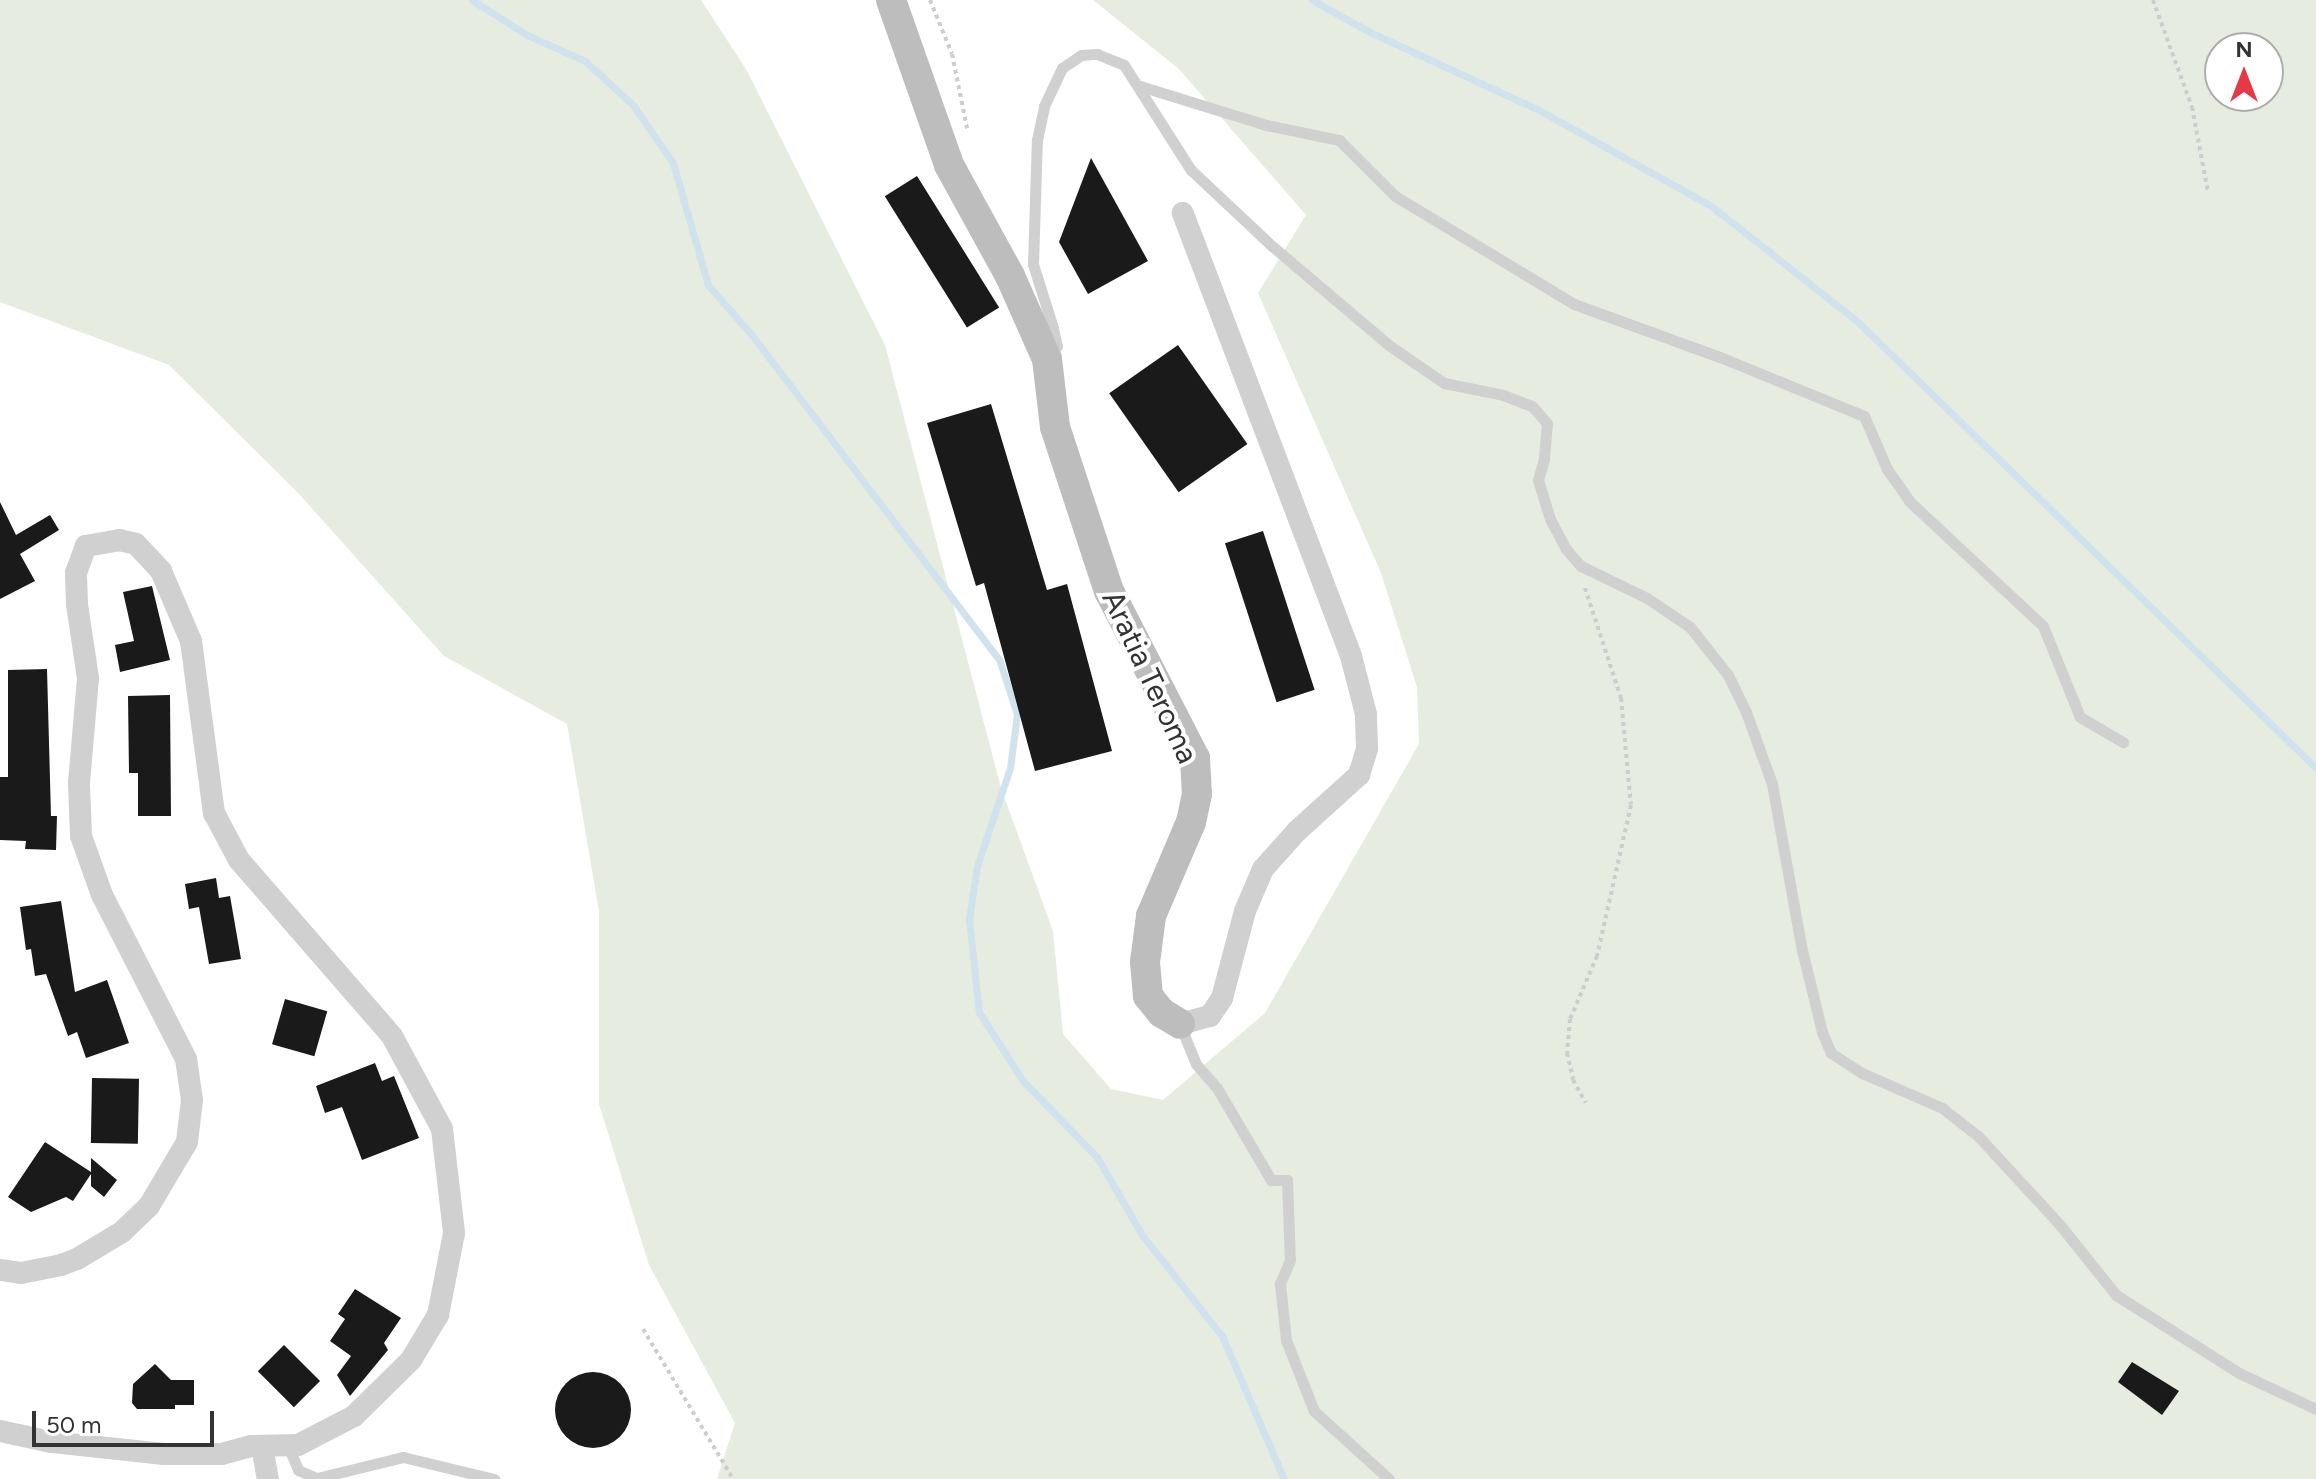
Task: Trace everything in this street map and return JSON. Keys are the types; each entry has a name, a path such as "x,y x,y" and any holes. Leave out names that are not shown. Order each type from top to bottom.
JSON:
{"main road":[{"name":"Aratia Teroma","path":"891,0 949,165 1010,276 1047,359 1055,427 1109,591 1195,758 1197,794 1191,822 1151,916 1145,962 1148,996 1162,1013 1180,1024"}],"street":[{"path":"1180,1024 1210,1016 1222,998 1245,911 1263,869 1297,831 1352,784 1359,775 1367,748 1366,714 1351,656 1183,213"},
{"path":"0,1270 21,1273 61,1265 122,1232 149,1206 187,1142 192,1100 186,1059 102,895 81,836 79,783 88,678 77,604 76,573 86,546 119,540 136,544 161,571 191,641 214,813 232,848 244,869 392,1036 442,1129 454,1233 446,1285 433,1325 411,1360 354,1416 298,1445 262,1446 222,1454 164,1454 51,1442 0,1431"},
{"path":"262,1446 268,1479"}],"lane":[{"path":"1047,359 1057,346 1033,264 1033,192 1044,106 1062,68 1081,55 1097,54 1124,65 1191,170 1272,246 1390,346 1444,383 1503,395 1532,406 1547,423 1544,459 1538,480 1550,519 1566,549 1581,566 1647,598 1690,627 1728,675 1746,712 1772,784 1802,950 1822,1032 1831,1053 1862,1073 1942,1108 1978,1136 2007,1164 2116,1295 2239,1373 2316,1409"},
{"path":"1140,86 1266,125 1339,140 1395,196 1574,304 1720,357 1864,416 1887,469 1909,501 2043,626 2080,717 2123,742"},
{"name":"Aratia Teroma","path":"1180,1024 1196,1064 1217,1088 1271,1180 1287,1180 1290,1260 1280,1284 1286,1340 1314,1411 1389,1479"},
{"path":"288,1446 298,1470 317,1478 403,1457 494,1479"}],"path":[{"path":"2153,0 2192,107 2208,192"},
{"path":"1581,566 1586,594 1621,698 1631,805 1597,956 1570,1019 1567,1053 1573,1080 1586,1103"},
{"path":"643,1329 733,1479"}],"shaded area":[{"path":"0,0 701,0 746,69 885,345 1001,788 1053,931 1063,1034 1111,1089 1163,1100 1265,1013 1419,744 1417,687 1381,573 1258,293 1306,215 1179,69 1093,0 2316,0 2316,1479 717,1479 735,1423 649,1265 599,1104 599,911 567,724 444,656 300,495 169,365 0,302"}],"building":[{"path":"1091,158 1148,261 1088,294 1059,242"},
{"path":"917,176 999,307 967,328 885,196"},
{"path":"1178,345 1247,444 1179,492 1109,393"},
{"path":"991,404 1047,590 1067,584 1112,751 1035,771 984,583 976,586 927,423"},
{"path":"0,502 16,535 50,515 59,530 20,554 35,581 0,599"},
{"path":"1263,531 1315,690 1277,702 1225,543"},
{"path":"152,586 170,660 120,672 115,645 134,641 123,592"},
{"path":"47,669 51,816 57,816 56,850 25,849 26,841 0,840 0,777 8,777 8,670"},
{"path":"170,695 171,816 138,816 138,773 129,773 128,696"},
{"path":"216,878 219,898 230,896 241,959 209,964 199,907 189,909 185,884"},
{"path":"61,901 75,992 107,980 129,1043 86,1058 77,1032 68,1036 46,974 35,976 31,949 26,950 20,907"},
{"path":"285,999 327,1011 314,1056 272,1044"},
{"path":"375,1063 382,1081 394,1076 419,1138 362,1160 342,1107 325,1113 316,1086"},
{"path":"92,1078 139,1079 138,1144 91,1143"},
{"path":"45,1142 91,1172 91,1158 117,1180 104,1197 91,1186 91,1174 73,1201 66,1197 31,1212 8,1197"},
{"path":"355,1289 401,1318 384,1343 388,1350 350,1396 337,1375 351,1356 330,1341 345,1319 338,1314"},
{"path":"284,1345 320,1381 294,1407 258,1371"},
{"path":"2132,1362 2179,1391 2162,1415 2118,1382"},
{"path":"155,1364 171,1380 194,1380 194,1405 175,1405 175,1409 137,1409 132,1403 133,1384"},
{"path":"593,1372 607,1375 620,1383 628,1396 631,1410 628,1424 620,1437 607,1445 593,1448 579,1445 566,1437 558,1424 555,1410 558,1396 566,1383 579,1375"}],"waterway":[{"path":"472,0 527,35 585,61 633,105 673,163 708,285 751,334 999,659 1017,714 1010,768 977,866 969,919 979,1012 1023,1081 1097,1157 1142,1235 1222,1336 1284,1479"},
{"path":"1312,0 1370,32 1539,110 1710,205 1858,322 2316,768"}]}
